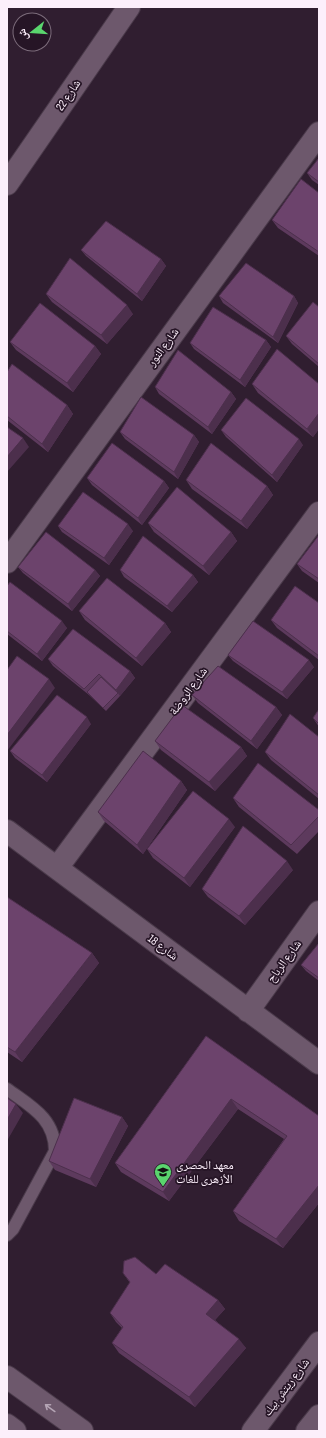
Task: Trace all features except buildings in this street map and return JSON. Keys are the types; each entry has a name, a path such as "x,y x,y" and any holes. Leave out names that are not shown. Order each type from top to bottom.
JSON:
{"street":[{"name":"شارع 22","path":"7,184 129,7"},
{"name":"شارع النور","path":"7,562 319,133"},
{"name":"شارع الروضة","path":"57,868 319,513"},
{"name":"شارع 18","path":"7,831 319,1063"},
{"name":"شارع الرباح","path":"248,1011 319,912"},
{"name":"شارع ريتش بيك","path":"253,1431 319,1343"},
{"path":"7,1377 82,1431"},
{"path":"308,1431 319,1416"},
{"path":"7,1425 15,1431"}],"lane":[{"path":"7,1089 47,1121 55,1141 55,1151 13,1229 7,1235"}],"place":[{"name":"معهد الحصرى الأزهرى للغات","path":"163,1187"}]}
